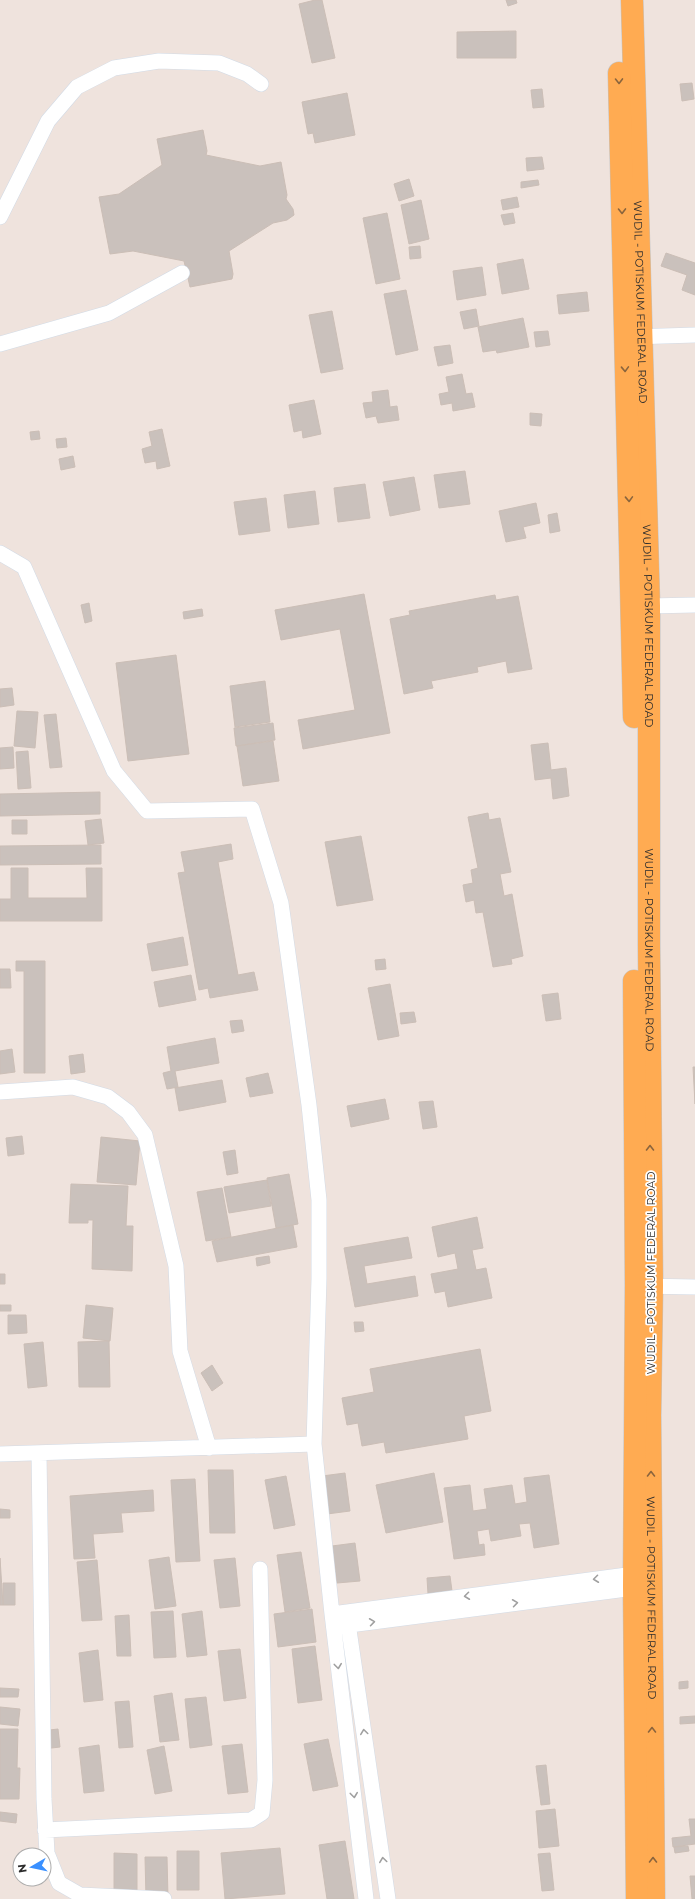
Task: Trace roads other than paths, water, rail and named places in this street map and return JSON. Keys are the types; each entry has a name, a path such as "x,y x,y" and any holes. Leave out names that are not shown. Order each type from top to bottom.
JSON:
{"main road":[{"name":"WUDIL - POTISKUM FEDERAL ROAD","path":"617,0 633,337 649,606 641,630"},
{"name":"WUDIL - POTISKUM FEDERAL ROAD","path":"632,0 633,337 649,946 644,1286 643,1580 637,1899"},
{"name":"WUDIL - POTISKUM FEDERAL ROAD","path":"643,1580 654,1899"}],"street":[{"path":"0,217 48,121 78,87 114,68 159,61 219,63 247,74 262,84"},
{"path":"0,344 110,313 182,273"},
{"path":"633,337 695,335"},
{"path":"0,553 24,567 114,771 147,811 252,809 281,903 309,1105 319,1200 319,1279 314,1444 340,1619 388,1899"},
{"path":"649,606 695,605"},
{"path":"0,1092 73,1087 108,1097 128,1112 145,1135 176,1266 180,1351 209,1448"},
{"path":"644,1286 695,1287"},
{"path":"0,1454 314,1444"},
{"path":"38,1453 47,1853 59,1883 80,1895 164,1899"},
{"path":"46,1830 251,1820 262,1813 265,1780 260,1569"},
{"path":"340,1619 643,1580"},
{"path":"340,1619 366,1899"}]}
